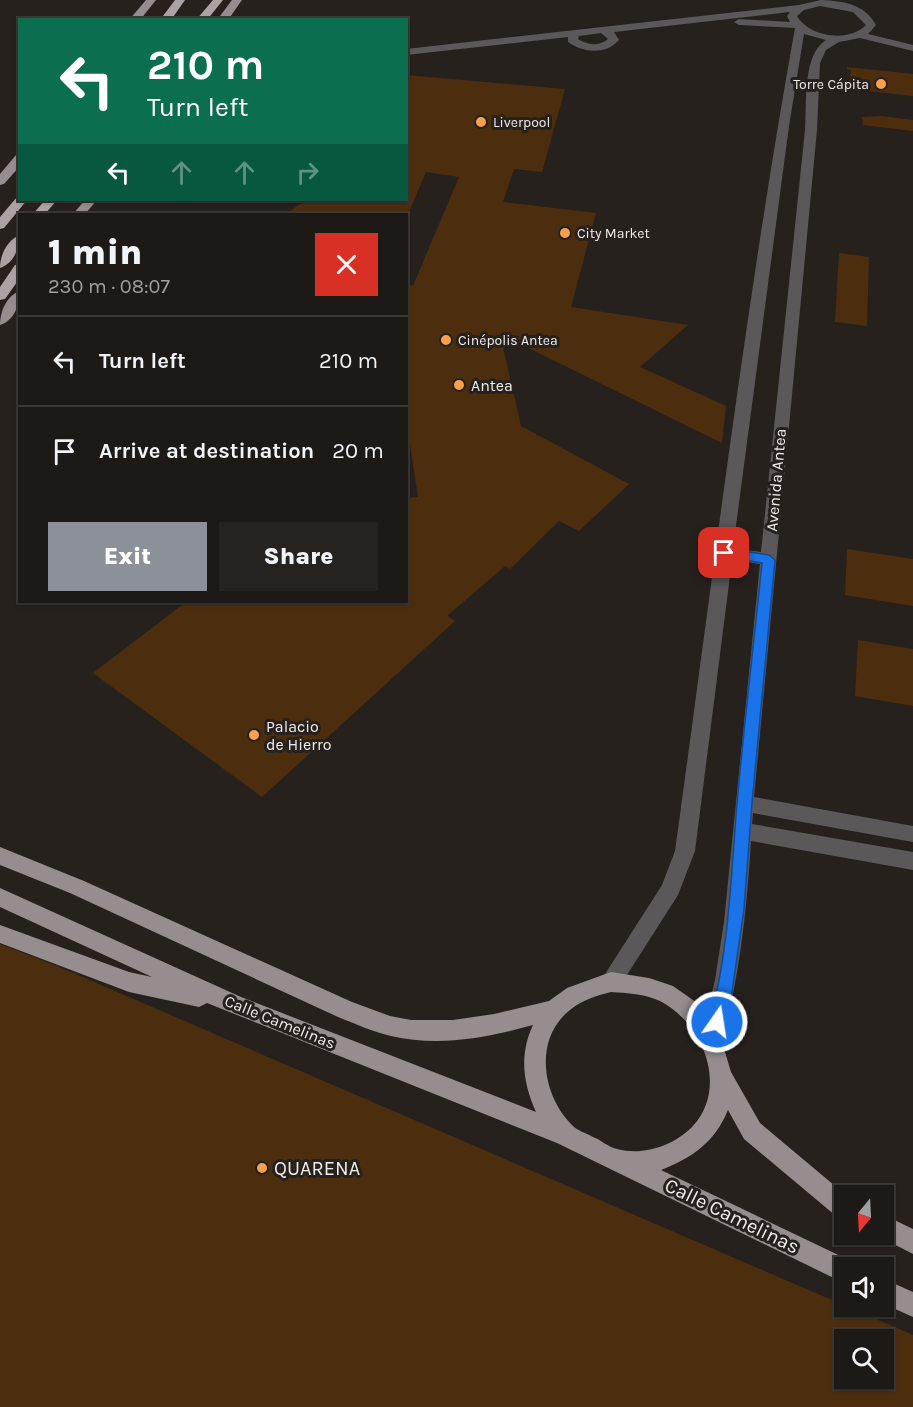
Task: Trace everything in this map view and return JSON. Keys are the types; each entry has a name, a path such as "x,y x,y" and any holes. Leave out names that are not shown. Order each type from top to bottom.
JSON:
{"highway":[{"path":"166,18 180,0"},
{"path":"192,18 206,0"},
{"path":"203,18 218,0"},
{"path":"0,225 20,201"},
{"path":"40,213 50,201"},
{"path":"0,264 18,242"},
{"path":"0,296 18,271"}],"main road":[{"path":"136,18 151,0"},
{"path":"149,18 164,0"},
{"path":"224,18 237,0"},
{"path":"0,181 18,160"},
{"path":"81,213 90,201"},
{"path":"0,321 18,298"},
{"path":"0,846 48,866 77,887"},
{"path":"0,856 77,887 346,1010 389,1025 422,1031 458,1032 491,1027 555,1009"},
{"name":"Calle Camelinas","path":"0,897 233,1004 566,1135"},
{"path":"0,934 129,982 233,1004"},
{"path":"722,1077 716,1113 693,1143 659,1160 619,1161 566,1135 547,1112 536,1085 534,1057 540,1031 555,1009 580,990 611,982 635,983 659,989 680,1002 698,1018 712,1038 722,1077 752,1131 834,1200"},
{"name":"Calle Camelinas","path":"619,1161 834,1267"},
{"path":"894,1232 913,1242"},
{"path":"894,1296 913,1305"}],"street":[{"path":"408,60 573,36 601,29 697,22 798,27 817,35 838,38 859,35 877,26 869,17 845,3 820,2 800,8 697,22 612,35 601,29"},
{"name":"Avenida Antea","path":"712,1038 722,1006 735,920 744,803 769,560 797,128 798,27 792,16 800,8"},
{"path":"573,36 584,47 603,47 614,40 612,35"},
{"path":"859,35 913,48"},
{"path":"408,52 573,36"},
{"name":"Avenida Antea","path":"611,982 671,889 685,851 724,553 797,128 821,48 838,38"},
{"path":"724,553 769,560"},
{"path":"744,803 913,834"},
{"path":"742,831 913,861"}],"building":[{"name":"Torre Cápita","path":"847,67 913,74 913,96 849,89 851,70"},
{"path":"408,75 565,89 542,172 514,169 503,202 596,213 571,307 688,325 640,367 726,406 722,443 500,334 521,426 629,484 579,531 559,521 510,569 505,566 447,616 455,621 262,797 93,673 185,603 408,603 408,498 418,497 408,431 408,309 411,308 408,307 408,284 413,286 459,177 426,172 408,214 287,213 305,201 408,201"},
{"path":"882,116 913,120 913,131 863,125 862,117"},
{"path":"839,253 869,257 867,326 835,322"},
{"path":"847,549 913,559 913,606 845,595"},
{"path":"858,640 913,649 913,706 855,696"},
{"name":"QUARENA","path":"0,944 57,966 834,1301 834,1317 871,1317 913,1335 913,1407 0,1407"}],"place":[{"name":"Torre Cápita","path":"881,84"},
{"name":"Liverpool","path":"481,122"},
{"name":"City Market","path":"565,233"},
{"name":"Cinépolis Antea","path":"446,340"},
{"name":"Antea","path":"459,385"},
{"name":"Palacio de Hierro","path":"254,735"},
{"name":"QUARENA","path":"262,1168"}],"route":[{"path":"717,1022 722,1006 736,909 744,803 769,560 724,553"}]}
